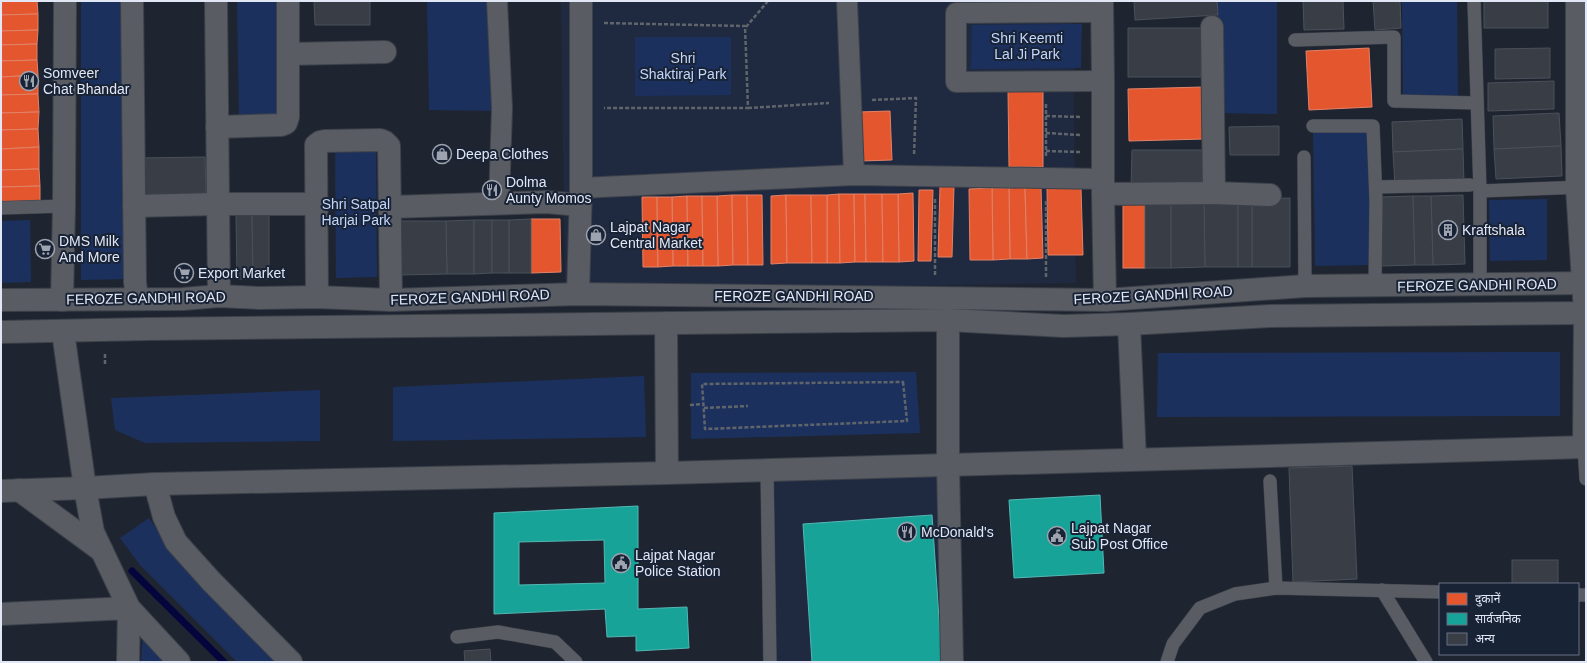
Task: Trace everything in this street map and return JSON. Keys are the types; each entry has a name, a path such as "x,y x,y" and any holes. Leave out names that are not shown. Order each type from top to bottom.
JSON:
{"street":[{"path":"62,300 65,1"},
{"path":"132,1 135,282 137,299"},
{"path":"216,1 219,296"},
{"path":"217,128 281,125 286,123 288,117 288,1"},
{"path":"497,1 502,108 499,203"},
{"path":"578,294 581,196 581,1"},
{"path":"846,1 854,175"},
{"path":"10,491 155,484 667,473 1585,447 1586,313 1577,1"},
{"path":"1103,81 956,82 956,13 1102,6 1103,81 1103,187 1105,300"},
{"path":"1212,27 1214,194"},
{"path":"288,54 385,52"},
{"path":"317,297 316,145 325,141 380,140 389,146 392,300"},
{"path":"390,207 546,202 581,196 854,175 935,177 1214,194 1270,195"},
{"path":"134,206 316,204"},
{"name":"FEROZE GANDHI ROAD","path":"1,300 183,299 219,296 317,297 392,300 578,294 1105,300 1305,286 1585,283"},
{"name":"FEROZE GANDHI ROAD","path":"1,332 63,332 133,329 948,320 1064,326 1270,316 1586,313"},
{"path":"948,320 948,465 952,662"},
{"path":"666,323 667,473"},
{"path":"1129,324 1135,459"},
{"path":"63,332 85,488 93,532 129,608 179,662"},
{"path":"155,484 164,517 176,542 211,581 291,662"},
{"path":"10,491 102,551"},
{"path":"1,614 129,608"},
{"path":"128,662 129,608"}],"lane":[{"path":"1474,1 1477,103 1475,188 1480,284"},
{"path":"1295,40 1394,37 1394,101 1477,103"},
{"path":"1313,126 1373,126 1376,187 1375,286"},
{"path":"1304,157 1305,286"},
{"path":"1376,187 1582,188"},
{"path":"1,208 64,206"},
{"path":"1585,447 1586,479"},
{"path":"767,470 770,662"},
{"path":"1270,482 1276,588"},
{"path":"1167,662 1173,644 1200,608 1235,594 1276,588 1439,592"},
{"path":"1382,590 1426,662"},
{"path":"456,637 498,632 555,642 576,662"}],"path":[{"path":"581,108 748,108 746,27 768,1"},
{"path":"581,23 746,27"},
{"path":"1046,116 1103,136"},
{"path":"1046,133 1103,136"},
{"path":"1046,151 1103,136"},
{"path":"934,297 935,177"},
{"path":"903,382 906,421 705,429 704,408 702,384 903,382"},
{"path":"704,408 748,406"}],"shaded area":[{"path":"561,1 1073,1 1076,283 565,292"},
{"path":"763,468 953,469 955,662 762,662"}],"green space":[{"path":"81,1 123,1 126,279 81,280"},
{"path":"237,1 300,1 299,114 239,116"},
{"path":"427,1 488,1 496,111 429,110"},
{"path":"1217,1 1277,1 1277,114 1218,113"},
{"path":"1402,1 1457,1 1458,97 1403,97"},
{"name":"Shri Keemti Lal Ji Park","path":"1082,24 1081,68 971,69 972,25"},
{"name":"Shri Shaktiraj Park","path":"635,37 731,37 731,95 635,96"},
{"path":"1369,131 1370,265 1315,266 1313,132"},
{"name":"Shri Satpal Harjai Park","path":"376,145 377,277 336,278 335,146"},
{"path":"1547,199 1547,260 1490,261 1489,200"},
{"path":"30,220 31,282 1,283 1,221"},
{"path":"1560,352 1560,416 1157,417 1158,353"},
{"path":"916,372 920,433 691,439 691,373"},
{"path":"644,376 646,437 393,441 393,387"},
{"path":"320,390 320,441 145,443 115,430 111,398"},
{"path":"149,518 167,545 282,662 237,662 140,565 120,538"},
{"path":"143,633 174,662 141,662"}],"building: दुकानें":[{"path":"1,1 37,1 38,14 1,15"},
{"path":"38,14 38,30 1,31 1,15"},
{"path":"38,30 37,44 1,45 1,31"},
{"path":"37,44 37,60 1,61 1,45"},
{"path":"1369,48 1372,107 1309,110 1306,51"},
{"path":"37,60 38,75 1,77 1,61"},
{"path":"38,75 38,94 1,95 1,77"},
{"path":"1203,87 1204,139 1129,141 1128,89"},
{"path":"1008,90 1043,90 1043,167 1009,167"},
{"path":"38,94 39,112 1,113 1,95"},
{"path":"890,111 892,160 860,161 858,112"},
{"path":"39,112 38,129 1,130 1,113"},
{"path":"38,129 39,147 1,149 1,130"},
{"path":"39,147 39,169 1,170 1,149"},
{"path":"39,169 40,186 1,187 1,170"},
{"path":"40,186 40,203 1,203 1,187"},
{"path":"940,186 954,186 952,257 938,257"},
{"path":"1025,187 1027,259 1010,259 1009,188"},
{"path":"1025,187 1041,187 1043,258 1027,259"},
{"path":"992,188 1009,188 1010,259 993,260"},
{"path":"992,188 993,260 970,260 969,189"},
{"path":"1047,188 1081,188 1083,255 1048,255"},
{"path":"919,190 933,190 931,261 918,261"},
{"path":"913,193 914,261 899,262 898,194"},
{"path":"839,194 840,263 827,263 827,195"},
{"path":"839,194 854,194 855,262 840,263"},
{"path":"854,194 865,194 866,262 855,262"},
{"path":"865,194 882,194 883,262 866,262"},
{"path":"882,194 898,194 899,262 883,262"},
{"path":"732,195 733,265 718,266 717,196"},
{"path":"732,195 747,195 748,265 733,265"},
{"path":"747,195 762,195 763,265 748,265"},
{"path":"786,195 787,263 771,264 771,196"},
{"path":"786,195 811,195 812,263 787,263"},
{"path":"811,195 827,195 827,263 812,263"},
{"path":"687,196 688,266 673,266 672,197"},
{"path":"687,196 702,196 703,266 688,266"},
{"path":"702,196 717,196 718,266 703,266"},
{"path":"642,197 657,197 658,267 643,267"},
{"path":"657,197 672,197 673,266 658,267"},
{"path":"1123,200 1145,200 1145,268 1123,268"},
{"path":"531,219 560,219 561,272 531,273"}],"building: सार्वजनिक":[{"name":"Lajpat Nagar Sub Post Office","path":"1100,495 1104,573 1014,578 1009,500"},
{"name":"Lajpat Nagar Police Station","path":"638,506 638,609 687,607 689,648 636,651 636,636 607,637 605,609 494,614 494,513","holes":["604,540 605,583 519,585 519,542"]},
{"path":"932,515 942,662 812,662 803,524"}],"building: अन्य":[{"path":"314,1 370,1 370,25 315,25"},
{"path":"1134,1 1217,1 1218,15 1135,20"},
{"path":"1303,1 1343,1 1344,29 1304,30"},
{"path":"1373,1 1400,1 1401,28 1375,30"},
{"path":"1484,1 1548,1 1548,28 1484,28"},
{"path":"1128,28 1202,28 1201,77 1128,77"},
{"path":"1550,48 1550,78 1495,79 1495,49"},
{"path":"1554,81 1554,109 1488,111 1488,83"},
{"path":"1559,113 1561,146 1494,149 1493,116"},
{"path":"1462,119 1463,149 1393,152 1392,122"},
{"path":"1279,126 1279,155 1230,155 1229,127"},
{"path":"1561,146 1562,176 1496,179 1494,149"},
{"path":"1463,149 1464,183 1395,186 1393,152"},
{"path":"1132,150 1203,150 1202,189 1131,189"},
{"path":"205,157 206,194 140,196 139,158"},
{"name":"Kraftshala","path":"1463,195 1465,264 1433,265 1431,196"},
{"path":"1413,196 1415,265 1381,266 1379,197"},
{"name":"Kraftshala","path":"1413,196 1431,196 1433,265 1415,265"},
{"path":"1290,198 1290,267 1252,267 1252,199"},
{"path":"1238,199 1238,267 1205,267 1204,200"},
{"path":"1238,199 1252,199 1252,267 1238,267"},
{"path":"1145,200 1171,200 1171,268 1145,268"},
{"path":"1171,200 1204,200 1205,267 1171,268"},
{"path":"236,215 252,215 253,279 237,279"},
{"path":"252,215 269,215 269,279 253,279"},
{"path":"531,219 531,273 509,273 509,220"},
{"path":"474,220 474,274 447,274 446,221"},
{"path":"474,220 492,220 492,273 474,274"},
{"path":"492,220 509,220 509,273 492,273"},
{"path":"399,221 446,221 447,274 399,275"},
{"path":"1352,466 1357,579 1293,582 1289,468"},
{"path":"1512,560 1558,560 1558,583 1512,583"},
{"path":"490,649 491,662 465,662 464,651"}],"waterway":[{"path":"132,571 224,662"}],"place":[{"name":"Somveer Chat Bhandar","path":"29,81"},
{"name":"Deepa Clothes","path":"442,154"},
{"name":"Dolma Aunty Momos","path":"492,190"},
{"name":"Kraftshala","path":"1448,230"},
{"name":"Lajpat Nagar Central Market","path":"596,235"},
{"name":"DMS Milk And More","path":"45,249"},
{"name":"Export Market","path":"184,273"},
{"name":"McDonald's","path":"907,532"},
{"name":"Lajpat Nagar Sub Post Office","path":"1057,536"},
{"name":"Lajpat Nagar Police Station","path":"621,563"}]}
